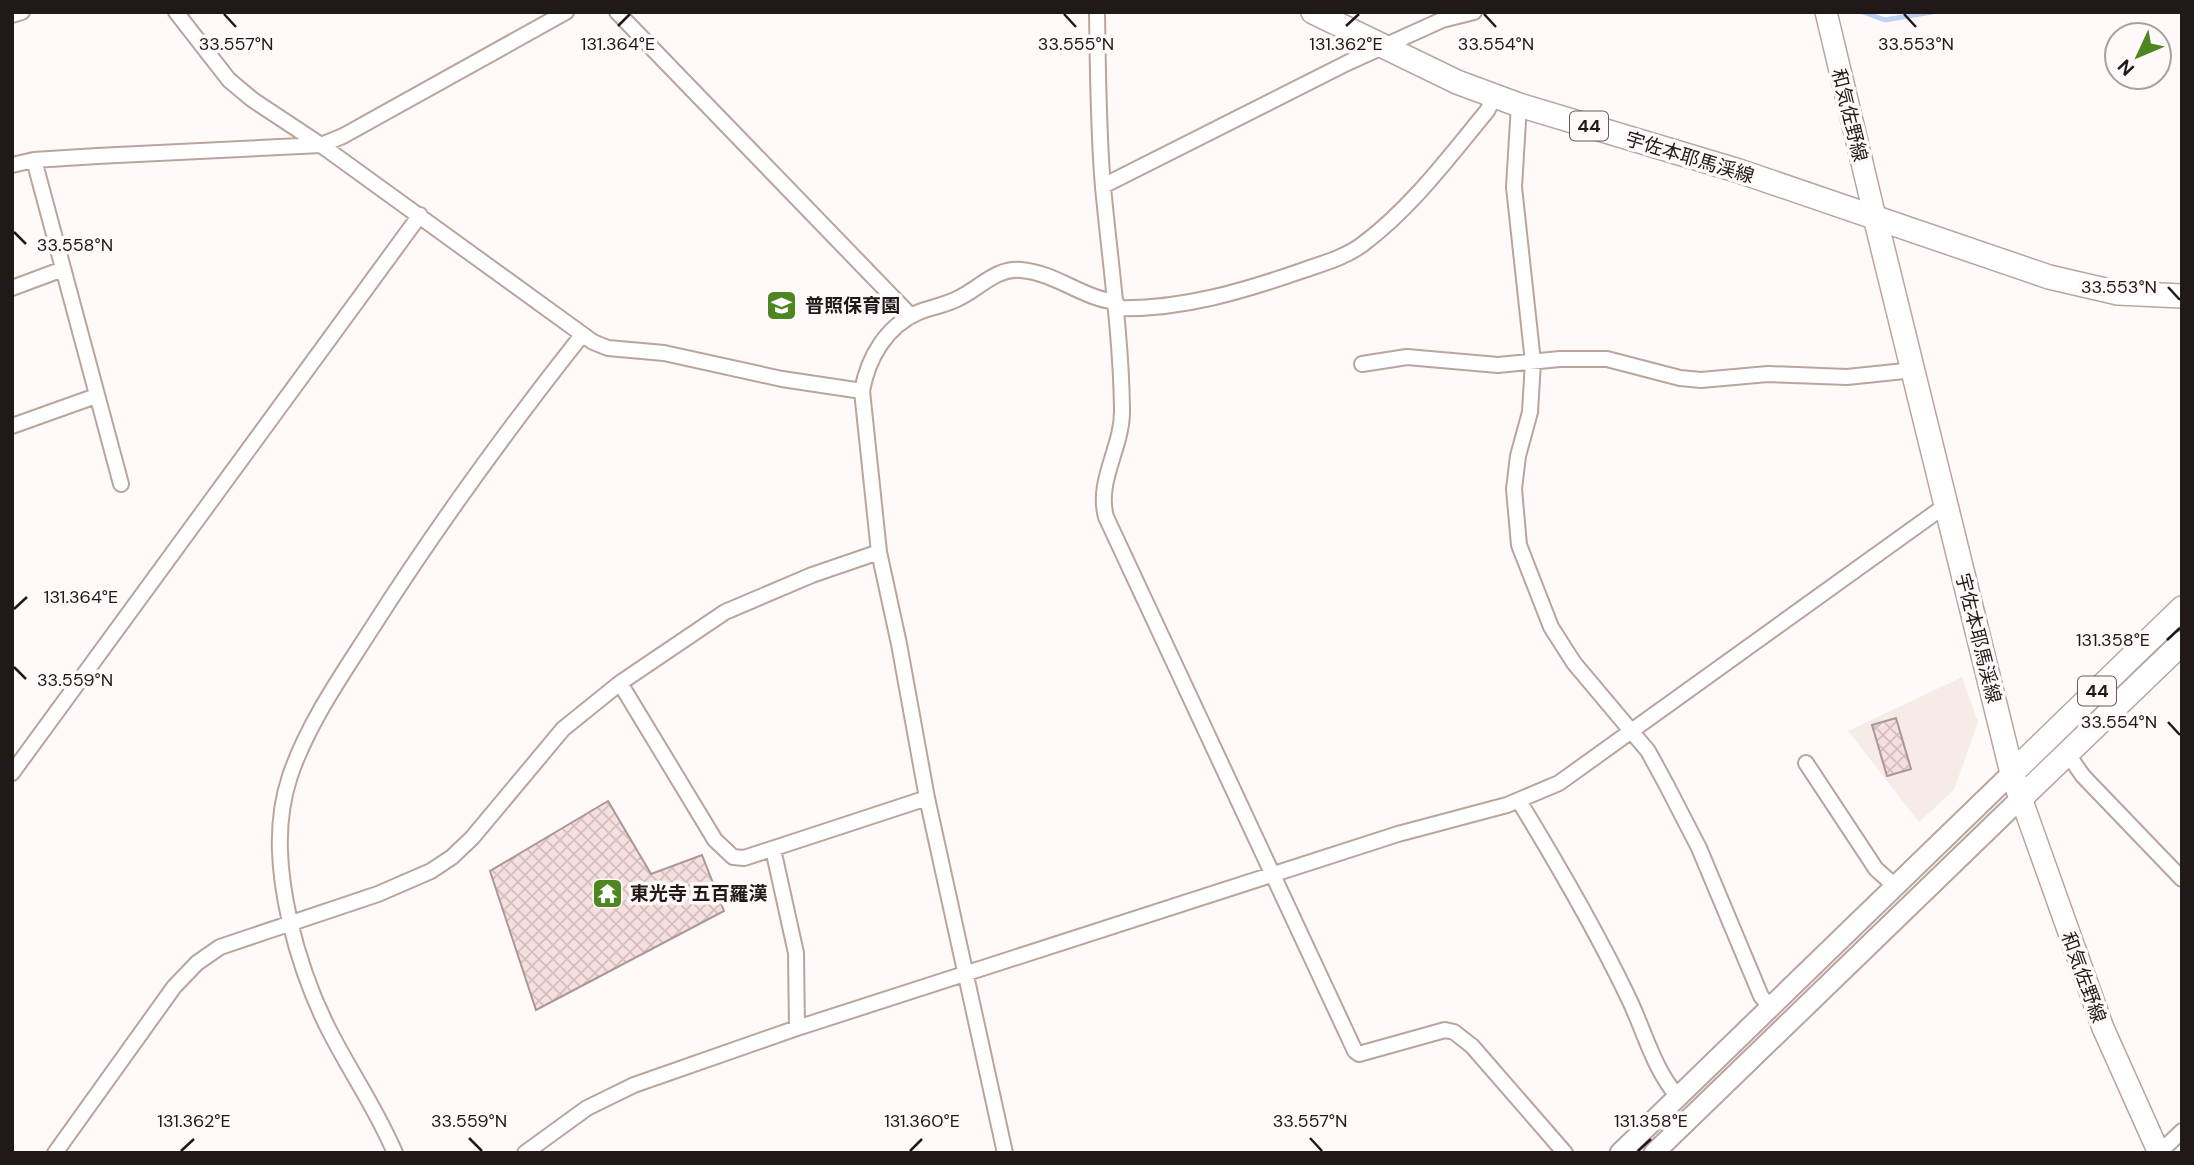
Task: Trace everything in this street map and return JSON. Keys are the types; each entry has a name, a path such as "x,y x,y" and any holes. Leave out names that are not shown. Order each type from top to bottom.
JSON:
{"main road":[{"name":"宇佐本耶馬渓線","path":"1312,12 1457,82 1519,105 1739,171 2075,285 2118,293 2182,296"},
{"name":"和気佐野線","path":"1826,12 1875,217"},
{"name":"宇佐本耶馬渓線","path":"1875,217 2012,773 2021,798"},
{"name":"44","path":"2012,773 2182,608"},
{"name":"44","path":"2021,798 2182,643"},
{"name":"和気佐野線","path":"2021,798 2103,1028 2159,1153"}],"street":[{"path":"12,15 22,12"},
{"path":"176,12 229,80 253,100 420,215 582,335 608,348 664,353 746,372 862,391"},
{"path":"12,164 34,160 321,145 343,136 566,12"},
{"path":"617,12 911,316"},
{"path":"1097,12 1103,186 1116,305 1122,412 1116,450 1104,487 1102,502 1106,517 1355,1051 1359,1054 1437,1031 1454,1032 1472,1046 1565,1153"},
{"path":"1103,186 1383,47 1442,20 1474,12"},
{"path":"1005,1153 927,798 899,644 878,552 862,391 866,370 881,342 911,316 960,298 993,276 1010,270 1053,276 1116,305 1169,306 1217,298 1338,257 1361,246 1420,192 1488,111 1494,96"},
{"path":"1519,105 1514,187 1533,362 1530,412 1518,456 1514,489 1519,545 1551,627 1574,663 1648,751 1699,848 1761,996 1770,1007"},
{"path":"34,160 121,484"},
{"path":"12,773 420,215"},
{"path":"12,288 63,269"},
{"path":"395,1153 377,1110 330,1033 307,979 290,922 278,843 290,777 305,740 418,555 505,434 582,335"},
{"path":"1362,364 1407,357 1498,365 1607,359 1680,378 1701,380 1768,374 1858,376 1914,370"},
{"path":"12,426 96,396"},
{"path":"526,1153 587,1108 634,1085 797,1028 967,976 1398,834 1520,801 1559,783 1946,505"},
{"path":"55,1153 174,987 197,963 220,947 378,894 452,857 472,838 543,749 620,683 725,612 812,575 878,552"},
{"path":"620,683 723,850 733,857 744,858 927,798"},
{"path":"2067,752 2083,776 2182,879"},
{"path":"1806,763 1876,869 1895,886"},
{"path":"1620,1153 2012,773"},
{"path":"1654,1153 2021,798"},
{"path":"1520,801 1581,907 1629,999 1661,1077 1678,1097"},
{"path":"773,849 796,953 797,1028"},
{"path":"2159,1153 2182,1131"}],"shaded area":[{"path":"1962,677 1978,722 1954,790 1919,822 1848,731"}],"building":[{"path":"1896,718 1911,769 1887,776 1872,725"},
{"name":"東光寺 五百羅漢","path":"608,801 651,874 702,855 724,911 536,1010 490,871"}],"waterway":[{"path":"1863,12 1885,20 1932,12"}],"place":[{"name":"普照保育園","path":"782,305"},
{"name":"東光寺 五百羅漢","path":"607,893"}]}
